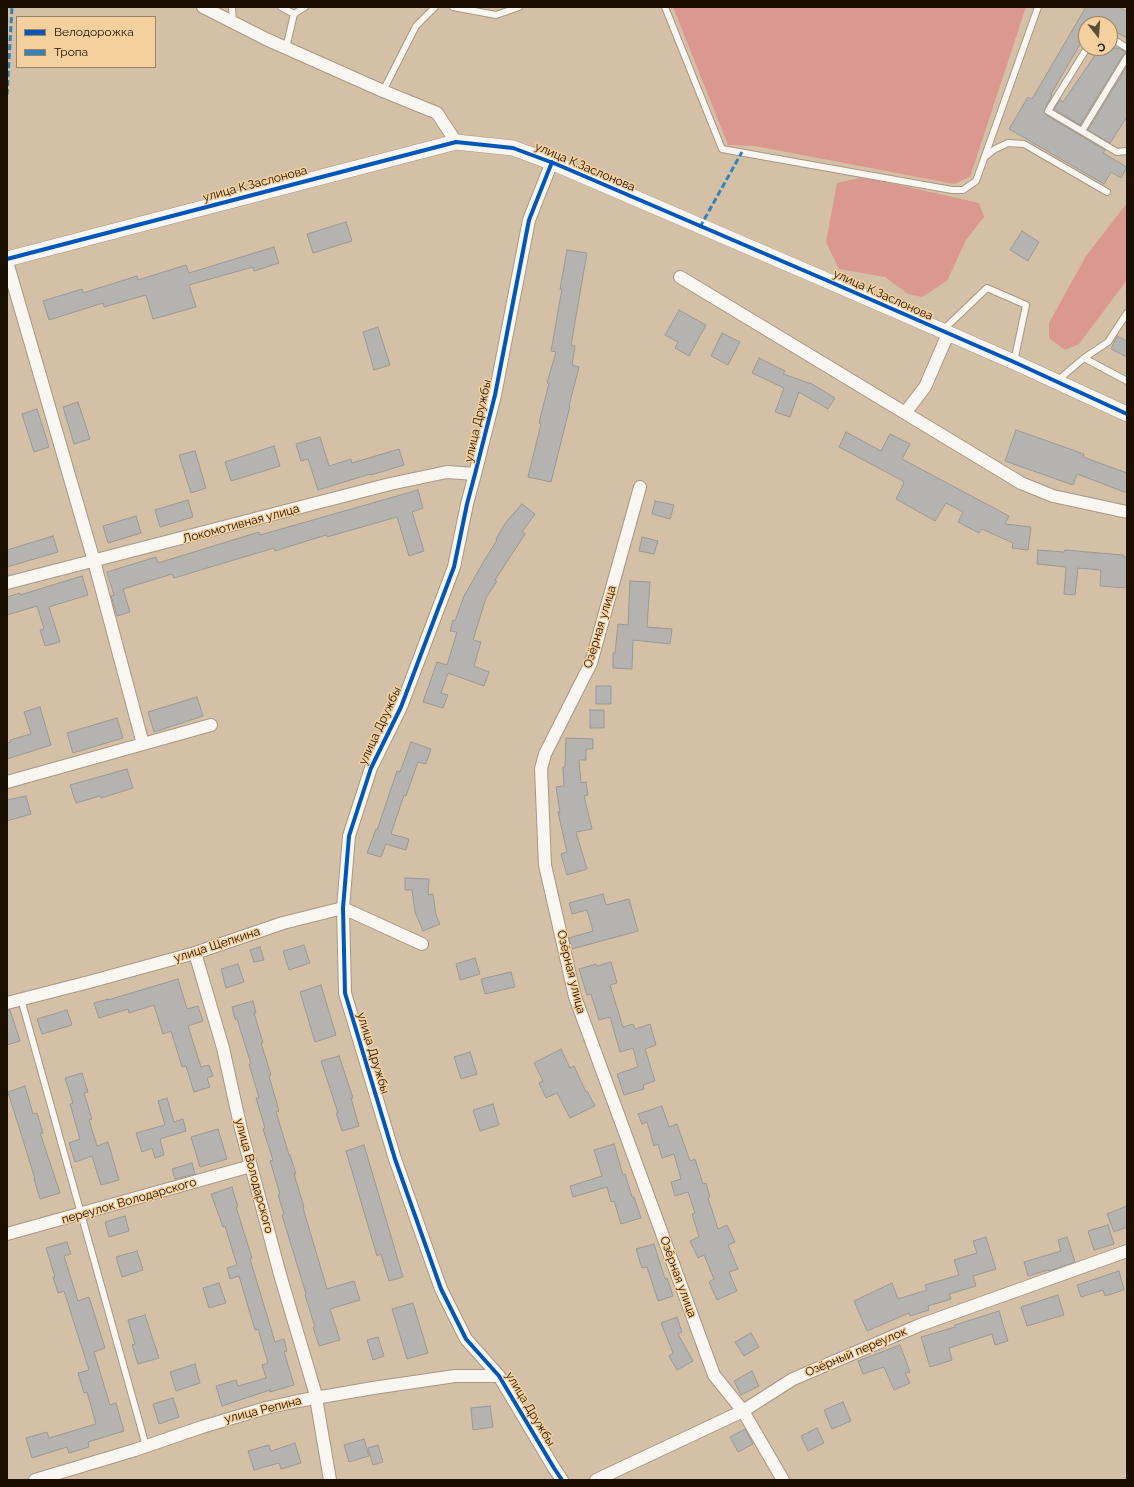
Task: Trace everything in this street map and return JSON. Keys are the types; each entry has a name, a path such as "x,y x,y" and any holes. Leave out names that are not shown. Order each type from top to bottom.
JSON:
{"street":[{"path":"203,7 286,48 437,113 456,142"},
{"name":"улица К.Заслонова","path":"7,261 456,142 513,148 552,162 826,280 1014,362 1127,414"},
{"name":"улица Дружбы","path":"552,162 529,220 495,395 467,504 454,567 402,708 371,768 349,836 343,908 345,993 395,1159 441,1288 466,1339 499,1376 562,1480"},
{"path":"7,261 94,562 143,744"},
{"path":"680,277 1022,483 1053,496 1127,512"},
{"path":"905,413 925,387 945,333"},
{"name":"Локомотивная улица","path":"7,583 94,562 390,484 446,472 475,474"},
{"name":"Озёрная улица","path":"640,487 591,663 545,754 541,769 545,865 575,997 714,1375 743,1411 783,1480"},
{"path":"7,782 211,724"},
{"path":"343,908 422,944"},
{"name":"улица Щепкина","path":"7,1003 195,953 283,923 343,908"},
{"name":"улица Володарского","path":"195,953 223,1048 241,1129 316,1398 330,1480"},
{"name":"переулок Володарского","path":"7,1234 251,1166"},
{"name":"Озёрный переулок","path":"596,1480 743,1411 793,1379 920,1325 1127,1251"},
{"name":"улица Репина","path":"35,1480 266,1408 316,1398 455,1376 499,1376"}],"lane":[{"path":"232,7 233,22"},
{"path":"281,7 294,14"},
{"path":"286,48 294,14 305,7"},
{"path":"383,91 416,26 435,7"},
{"path":"453,7 496,15 519,7"},
{"path":"665,7 722,149 952,190 963,190 976,182 1038,7"},
{"path":"1118,42 1127,48"},
{"path":"1082,56 1048,111 1117,152 1127,150"},
{"path":"1082,131 1127,57"},
{"path":"984,158 995,149 1008,143 1024,144 1107,192"},
{"path":"945,333 987,288 1026,305 1014,362"},
{"path":"1056,382 1084,358 1108,342 1127,313"},
{"path":"1084,358 1127,381"},
{"path":"22,999 146,1446"}],"shaded area":[{"path":"673,7 1026,7 970,177 954,184 755,146 728,145"},
{"path":"864,177 979,203 984,217 966,240 947,281 922,297 908,294 885,277 839,269 826,242 837,183"},
{"path":"1127,203 1127,280 1079,344 1065,350 1049,338 1049,323 1086,256"}],"building":[{"path":"1086,7 1119,7 1127,12 1127,38 1118,33 1118,16 1081,16"},
{"path":"1078,21 1078,48 1051,94 1052,95 1044,111 1046,115 1105,150 1103,153 1127,167 1121,178 1111,172 1104,184 1009,129 1028,97 1032,99"},
{"path":"1118,48 1127,53 1123,55 1080,125 1054,109 1060,100 1063,102 1095,56 1118,56"},
{"path":"1127,66 1127,117 1110,143 1088,130"},
{"path":"346,222 352,241 313,253 307,234"},
{"path":"1022,231 1039,242 1028,261 1010,250"},
{"path":"274,247 279,263 254,271 253,267 189,285 196,307 153,319 146,295 104,307 103,303 49,320 43,301 82,289 83,293 137,276 138,280 186,265 189,273"},
{"path":"567,250 587,253 571,345 575,346 572,365 579,367 551,482 528,477 541,424 539,423 549,383 547,383 556,352 551,351"},
{"path":"679,310 706,325 689,356 675,348 678,342 665,335"},
{"path":"378,327 390,365 374,370 363,332"},
{"path":"722,333 740,342 728,365 711,356"},
{"path":"1117,336 1127,341 1127,357 1111,349"},
{"path":"759,358 785,371 783,374 812,384 835,398 828,409 799,392 790,417 775,412 784,388 752,373"},
{"path":"78,402 90,439 74,444 63,407"},
{"path":"37,409 49,447 34,452 22,414"},
{"path":"1016,430 1084,454 1083,457 1127,473 1127,493 1077,474 1073,485 1005,461"},
{"path":"846,432 881,451 890,434 910,444 902,459 1009,516 1005,524 1031,527 1028,550 1012,548 1013,543 982,529 979,533 958,522 963,512 946,503 935,521 896,499 904,483 903,481 839,447"},
{"path":"320,437 329,466 351,459 352,463 399,449 404,465 318,490 308,459 301,461 296,444"},
{"path":"274,446 280,466 231,481 225,462"},
{"path":"195,451 206,488 191,493 179,455"},
{"path":"418,490 423,508 412,512 424,551 409,556 397,517 327,537 326,535 275,551 274,548 174,578 172,574 123,589 130,612 117,616 111,596 114,595 107,572 156,557 158,563 259,532 260,535"},
{"path":"188,500 193,517 160,527 155,510"},
{"path":"655,501 674,505 670,519 652,514"},
{"path":"522,504 535,514 522,532 525,534 495,580 497,581 486,598 473,640 481,642 474,666 489,672 484,686 448,673 441,693 448,695 443,708 423,702 437,662 447,665 457,632 450,631 453,620 455,621 464,596 506,522"},
{"path":"136,516 141,533 108,543 103,526"},
{"path":"53,536 58,552 7,567 7,550"},
{"path":"642,537 658,541 654,554 639,551"},
{"path":"1038,550 1064,552 1065,550 1123,555 1123,557 1127,557 1127,588 1100,586 1101,570 1078,568 1075,595 1064,594 1066,567 1037,564"},
{"path":"82,576 88,595 49,607 60,642 45,646 40,630 44,629 37,606 7,615 7,597 20,593 20,595"},
{"path":"630,581 650,582 647,627 672,629 670,644 633,640 632,669 613,668 613,653 615,653 618,624 628,625"},
{"path":"596,686 611,686 611,704 596,704"},
{"path":"197,697 203,716 154,732 148,712"},
{"path":"40,707 51,745 7,759 7,743 11,742 10,740 31,734 24,712"},
{"path":"590,710 604,710 604,728 590,728"},
{"path":"117,718 123,738 73,753 67,733"},
{"path":"566,738 593,739 593,749 586,749 586,760 579,760 581,783 586,782 588,795 584,796 592,829 576,832 587,869 567,875 561,854 567,852 558,812 560,812 556,787 564,786 563,767 565,767"},
{"path":"411,742 431,749 426,764 418,762 406,796 404,795 391,834 409,839 406,850 386,844 381,857 367,853 376,829 377,830 397,771 400,772"},
{"path":"127,769 133,788 101,798 100,796 76,803 70,785"},
{"path":"26,796 31,814 7,821 7,800"},
{"path":"405,878 429,879 428,895 433,894 436,915 440,924 423,931 415,912 412,890 405,890"},
{"path":"603,894 606,905 629,899 638,931 572,949 569,938 593,931 587,910 572,914 569,903"},
{"path":"304,945 310,963 289,970 283,951"},
{"path":"260,947 264,960 254,962 250,950"},
{"path":"475,958 480,974 460,980 456,964"},
{"path":"611,962 617,983 610,985 623,1027 633,1024 635,1029 650,1024 656,1045 645,1049 655,1081 643,1085 644,1089 624,1095 617,1074 638,1067 633,1048 620,1052 610,1017 599,1020 591,994 587,995 579,969 596,964 597,966"},
{"path":"238,964 244,982 226,988 221,969"},
{"path":"511,972 515,987 485,994 481,979"},
{"path":"178,979 187,1009 198,1006 203,1021 188,1026 201,1067 209,1065 213,1076 207,1078 210,1087 194,1092 186,1066 182,1067 171,1031 163,1034 154,1005 129,1013 128,1009 99,1018 94,1003"},
{"path":"321,985 336,1035 315,1042 300,992"},
{"path":"253,1001 256,1013 254,1013 263,1043 261,1043 271,1075 269,1076 279,1111 276,1112 296,1174 294,1174 304,1207 303,1208 327,1289 354,1281 360,1300 330,1309 340,1340 319,1346 305,1295 306,1294 282,1215 284,1214 278,1195 280,1194 270,1161 273,1160 263,1129 265,1128 256,1098 259,1098 249,1064 251,1064 232,1007"},
{"path":"7,1010 10,1010 20,1041 7,1045"},
{"path":"67,1010 72,1025 42,1034 37,1019"},
{"path":"561,1049 570,1068 574,1066 586,1092 587,1091 595,1106 570,1118 557,1093 546,1098 539,1083 543,1081 534,1063"},
{"path":"470,1052 477,1074 461,1079 454,1057"},
{"path":"339,1056 353,1098 351,1098 359,1126 342,1131 336,1113 338,1113 321,1061"},
{"path":"82,1073 88,1092 84,1093 92,1119 89,1120 97,1146 108,1142 119,1180 101,1185 92,1156 75,1162 69,1143 80,1139 70,1104 73,1103 65,1078"},
{"path":"25,1086 33,1114 37,1113 43,1133 40,1133 60,1193 40,1199 8,1092"},
{"path":"167,1098 174,1122 183,1119 186,1131 160,1139 164,1155 155,1158 152,1148 142,1152 136,1133 165,1125 158,1101"},
{"path":"493,1104 499,1125 480,1131 473,1110"},
{"path":"662,1106 669,1127 677,1124 690,1161 695,1159 703,1184 706,1183 710,1197 708,1198 718,1229 727,1225 735,1242 728,1245 738,1269 729,1272 737,1291 717,1300 709,1282 714,1279 704,1255 698,1258 690,1241 699,1237 692,1214 695,1213 688,1192 675,1196 671,1182 681,1179 674,1154 662,1158 658,1144 654,1146 647,1122 642,1124 638,1114"},
{"path":"218,1129 227,1159 200,1167 191,1137"},
{"path":"614,1144 623,1175 625,1174 632,1197 634,1197 641,1218 621,1224 614,1201 611,1202 607,1187 573,1197 570,1186 602,1176 594,1150"},
{"path":"364,1145 403,1277 389,1281 381,1254 377,1256 346,1151"},
{"path":"192,1163 195,1174 175,1179 172,1169"},
{"path":"232,1187 238,1207 236,1207 252,1258 250,1259 275,1342 284,1339 287,1351 284,1352 294,1385 270,1392 270,1390 222,1406 216,1386 236,1380 238,1386 266,1378 262,1365 268,1363 258,1329 255,1330 239,1276 230,1279 227,1268 237,1265 225,1226 223,1227 211,1194"},
{"path":"1127,1206 1127,1227 1114,1232 1107,1214"},
{"path":"125,1216 129,1231 109,1237 105,1222"},
{"path":"1108,1225 1114,1244 1094,1250 1088,1231"},
{"path":"986,1237 996,1269 973,1276 976,1286 949,1294 951,1299 928,1306 929,1310 910,1316 909,1313 867,1331 854,1301 892,1283 898,1299 927,1290 925,1285 959,1275 954,1260 977,1253 973,1241"},
{"path":"1067,1237 1075,1262 1049,1271 1048,1270 1028,1276 1024,1262 1061,1251 1058,1240"},
{"path":"67,1242 71,1254 64,1256 78,1301 89,1297 105,1348 94,1352 110,1405 116,1403 124,1431 88,1442 89,1447 69,1453 67,1447 32,1458 26,1438 47,1432 49,1438 96,1424 87,1392 84,1393 78,1373 89,1370 64,1291 58,1293 53,1277 55,1277 46,1248"},
{"path":"654,1244 665,1279 667,1278 673,1296 658,1301 647,1267 642,1268 636,1249"},
{"path":"137,1251 143,1270 122,1277 116,1257"},
{"path":"1119,1271 1124,1290 1105,1296 1103,1290 1081,1297 1077,1285"},
{"path":"219,1283 226,1303 209,1308 203,1288"},
{"path":"1058,1295 1064,1315 1027,1326 1021,1307"},
{"path":"413,1303 428,1353 407,1359 392,1309"},
{"path":"999,1311 1008,1341 995,1345 992,1334 949,1348 952,1360 930,1367 921,1337 955,1327 955,1325"},
{"path":"145,1315 159,1358 138,1364 132,1345 135,1344 128,1320"},
{"path":"677,1317 682,1332 678,1334 693,1361 677,1370 669,1356 673,1353 661,1323"},
{"path":"751,1333 759,1347 744,1356 735,1342"},
{"path":"378,1337 384,1356 373,1360 367,1340"},
{"path":"900,1345 910,1372 905,1373 910,1383 894,1390 884,1367 863,1374 858,1361"},
{"path":"195,1364 200,1383 176,1391 170,1372"},
{"path":"752,1371 759,1386 741,1395 734,1381"},
{"path":"173,1398 179,1417 159,1424 153,1404"},
{"path":"843,1402 851,1421 832,1429 824,1410"},
{"path":"490,1406 493,1427 473,1430 471,1408"},
{"path":"817,1428 824,1443 808,1451 801,1436"},
{"path":"745,1429 753,1444 738,1452 730,1437"},
{"path":"364,1439 369,1456 349,1462 344,1445"},
{"path":"295,1443 301,1463 281,1469 279,1463 254,1470 248,1451 269,1445 271,1451"},
{"path":"378,1445 383,1462 373,1465 368,1448"}],"marked path":[{"path":"7,95 12,7"},
{"path":"700,227 742,152"}],"cycle path":[{"path":"7,259 456,142 513,148 556,164 826,280 1014,362 1127,414"},
{"path":"552,162 529,220 495,395 467,504 454,567 401,707 371,768 349,836 343,908 345,993 395,1159 441,1289 466,1339 499,1376 562,1480"}]}
